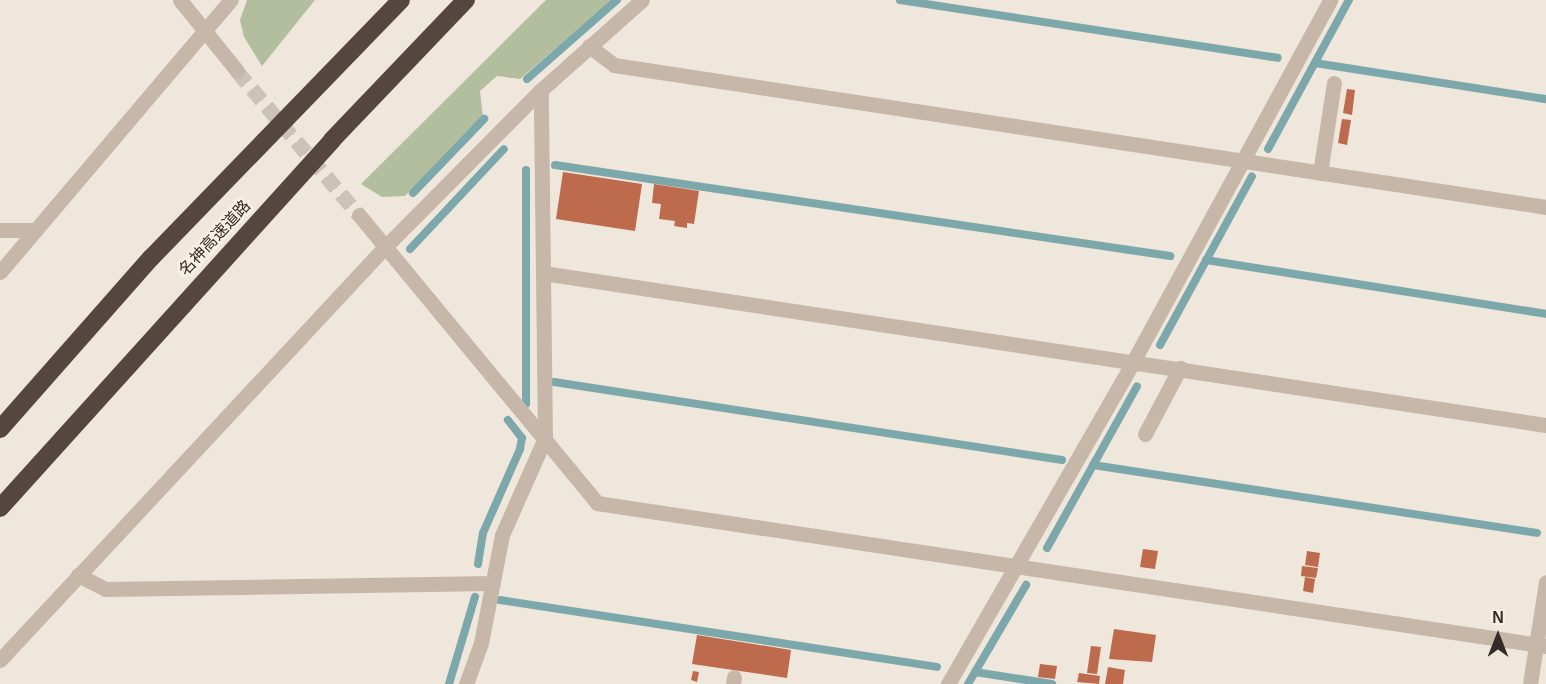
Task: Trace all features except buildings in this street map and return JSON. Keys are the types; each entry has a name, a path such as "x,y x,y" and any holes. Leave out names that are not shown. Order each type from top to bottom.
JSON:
{"highway":[{"name":"名神高速道路","path":"0,429 151,258 401,0"},
{"name":"名神高速道路","path":"0,508 332,140 466,0"}],"street":[{"path":"180,0 237,71"},
{"path":"0,272 32,230 231,0"},
{"path":"0,660 383,249 541,90 642,0"},
{"path":"948,684 1134,360 1330,0"},
{"path":"589,46 614,65 1546,207"},
{"path":"1320,173 1334,83"},
{"path":"466,684 481,643 502,536 546,438 541,90"},
{"path":"359,215 383,249 546,438 597,503 1541,646"},
{"path":"0,230 32,230"},
{"path":"543,273 1134,360 1546,425"},
{"path":"1145,434 1180,368"},
{"path":"78,575 105,589 493,583"},
{"path":"1530,684 1541,646 1546,582"}],"green space":[{"path":"247,0 315,0 262,66 244,37 240,20"},
{"path":"546,0 612,0 520,79 497,76 480,91 483,117 405,196 382,197 361,184"}],"waterway":[{"path":"527,79 617,0"},
{"path":"900,0 1278,58"},
{"path":"1268,149 1349,0"},
{"path":"1315,63 1546,99"},
{"path":"413,193 484,119"},
{"path":"410,249 504,149"},
{"path":"555,165 1170,256"},
{"path":"526,170 526,404"},
{"path":"1160,345 1252,176"},
{"path":"1206,260 1546,314"},
{"path":"554,382 1062,460"},
{"path":"1047,548 1137,386"},
{"path":"478,564 483,533 520,449 522,438 508,420"},
{"path":"1093,465 1537,533"},
{"path":"968,684 1026,585"},
{"path":"449,684 475,597"},
{"path":"500,600 937,667"},
{"path":"975,672 1052,684"}],"tunnel":[{"path":"237,71 359,215"}]}
